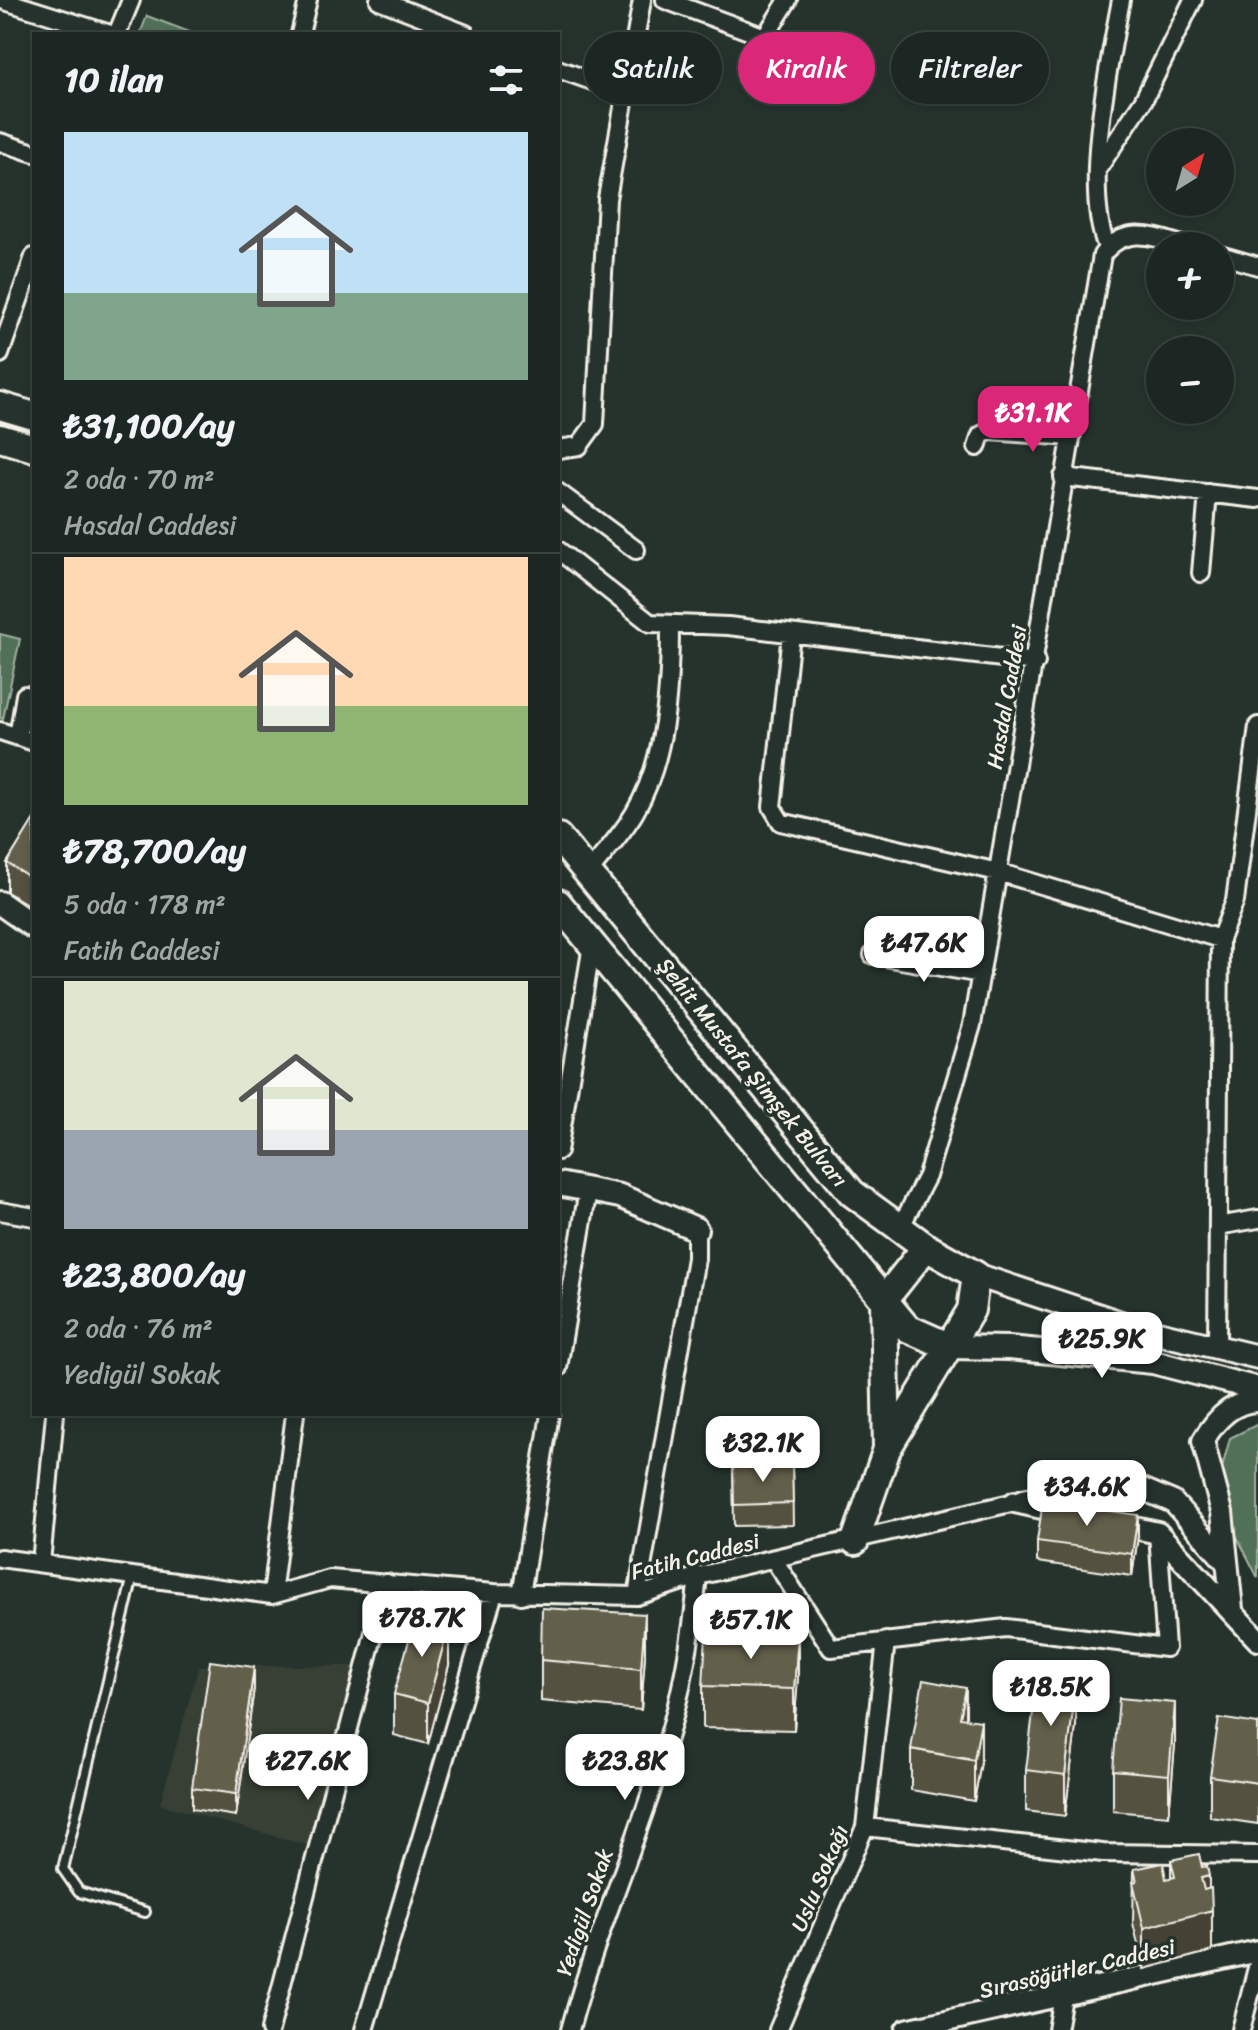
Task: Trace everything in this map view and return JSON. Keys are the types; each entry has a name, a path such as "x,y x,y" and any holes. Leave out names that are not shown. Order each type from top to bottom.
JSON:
{"main road":[{"path":"0,406 32,415"},
{"path":"0,438 32,447"},
{"name":"Şehit Mustafa Şimşek Bulvarı","path":"560,839 590,871 852,1193 926,1247 976,1275"},
{"path":"0,903 32,926"},
{"name":"Şehit Mustafa Şimşek Bulvarı","path":"560,905 907,1328 950,1347"},
{"path":"560,1184 620,1196 696,1229"},
{"path":"887,1449 884,1300 926,1247"},
{"path":"855,1541 887,1449 971,1310 976,1275 1133,1327 1258,1357"},
{"path":"950,1347 1009,1348 1153,1362 1258,1389"}],"street":[{"path":"2,0 104,32"},
{"path":"118,32 131,0"},
{"path":"300,32 308,0"},
{"path":"379,0 461,32"},
{"path":"636,32 642,0"},
{"path":"665,0 765,37 788,0"},
{"path":"1121,0 1098,168 1096,216 1107,247 1133,234 1146,237"},
{"path":"1098,168 1143,101 1193,0"},
{"path":"560,70 584,78"},
{"path":"560,449 579,446 595,424 601,370 602,243 624,104"},
{"path":"0,142 32,152"},
{"name":"Hasdal Caddesi","path":"900,1228 927,1176 972,1025 1036,662 1063,477 1102,255 1107,247"},
{"path":"1234,259 1258,266"},
{"path":"0,354 4,330 32,262"},
{"path":"977,447 981,435 990,431 1071,437"},
{"path":"1063,477 1258,499"},
{"path":"560,493 636,550"},
{"path":"1201,573 1208,493"},
{"path":"560,552 637,616 650,623 728,626 1036,662"},
{"path":"590,871 627,824 649,780 670,681 670,626"},
{"path":"791,634 772,807 776,816 787,825 998,872 1220,939"},
{"path":"0,731 26,740 25,695 32,697"},
{"path":"1217,1347 1220,939 1235,901 1258,726"},
{"path":"560,1139 592,945"},
{"path":"873,955 981,974"},
{"path":"560,1356 588,1190"},
{"path":"0,1211 32,1217"},
{"path":"1218,1226 1258,1219"},
{"path":"637,1596 696,1258 696,1229"},
{"path":"1232,1609 1222,1512 1203,1441 1216,1422 1234,1407 1245,1401 1258,1401"},
{"path":"41,1563 55,1416"},
{"path":"272,1595 295,1416"},
{"path":"521,1595 550,1416"},
{"path":"1015,1502 1121,1480 1173,1502 1227,1563"},
{"path":"1015,1502 1158,1533 1258,1640"},
{"name":"Fatih Caddesi","path":"0,1558 272,1595 330,1579 521,1595 637,1596 698,1576 1015,1502"},
{"path":"774,1560 831,1648 1006,1628 1166,1648 1158,1533"},
{"name":"Yedigül Sokak","path":"570,2030 588,1964 666,1748 687,1660 698,1576"},
{"path":"270,2030 387,1583"},
{"path":"364,2030 494,1593"},
{"name":"Uslu Sokağı","path":"778,2030 865,1827 886,1641"},
{"path":"865,1827 1103,1853 1258,1855"},
{"name":"Sırasöğütler Caddesi","path":"907,2030 1258,1951"},
{"path":"1241,2030 1258,1964"},
{"path":"1057,2030 1063,1997"}],"lane":[{"path":"133,1576 63,1869 79,1892 145,1912"}],"shaded area":[{"path":"199,1666 361,1666 310,1846 160,1804"}],"green space":[{"path":"147,16 189,32 141,32"},
{"path":"0,634 20,639 3,719 0,718"},
{"path":"1258,1424 1258,1578 1231,1525 1222,1468 1230,1438"}],"building":[{"path":"32,822 32,879 7,863"},
{"path":"792,1464 793,1503 734,1505 733,1465"},
{"path":"1043,1501 1138,1515 1132,1554 1037,1541"},
{"path":"542,1608 645,1614 641,1669 541,1660"},
{"path":"416,1615 449,1624 428,1703 394,1694"},
{"path":"706,1635 798,1635 794,1689 703,1686"},
{"path":"210,1661 254,1667 236,1794 192,1788"},
{"path":"923,1680 966,1688 960,1718 981,1721 974,1760 911,1749"},
{"path":"1037,1680 1076,1685 1065,1775 1026,1770"},
{"path":"1119,1698 1175,1703 1169,1775 1113,1770"},
{"path":"1219,1718 1258,1724 1258,1783 1210,1776"},
{"path":"1199,1854 1202,1867 1207,1866 1209,1876 1201,1878 1204,1890 1211,1888 1212,1910 1144,1928 1133,1882 1137,1881 1134,1869 1163,1863 1166,1879 1175,1877 1171,1860"}]}
